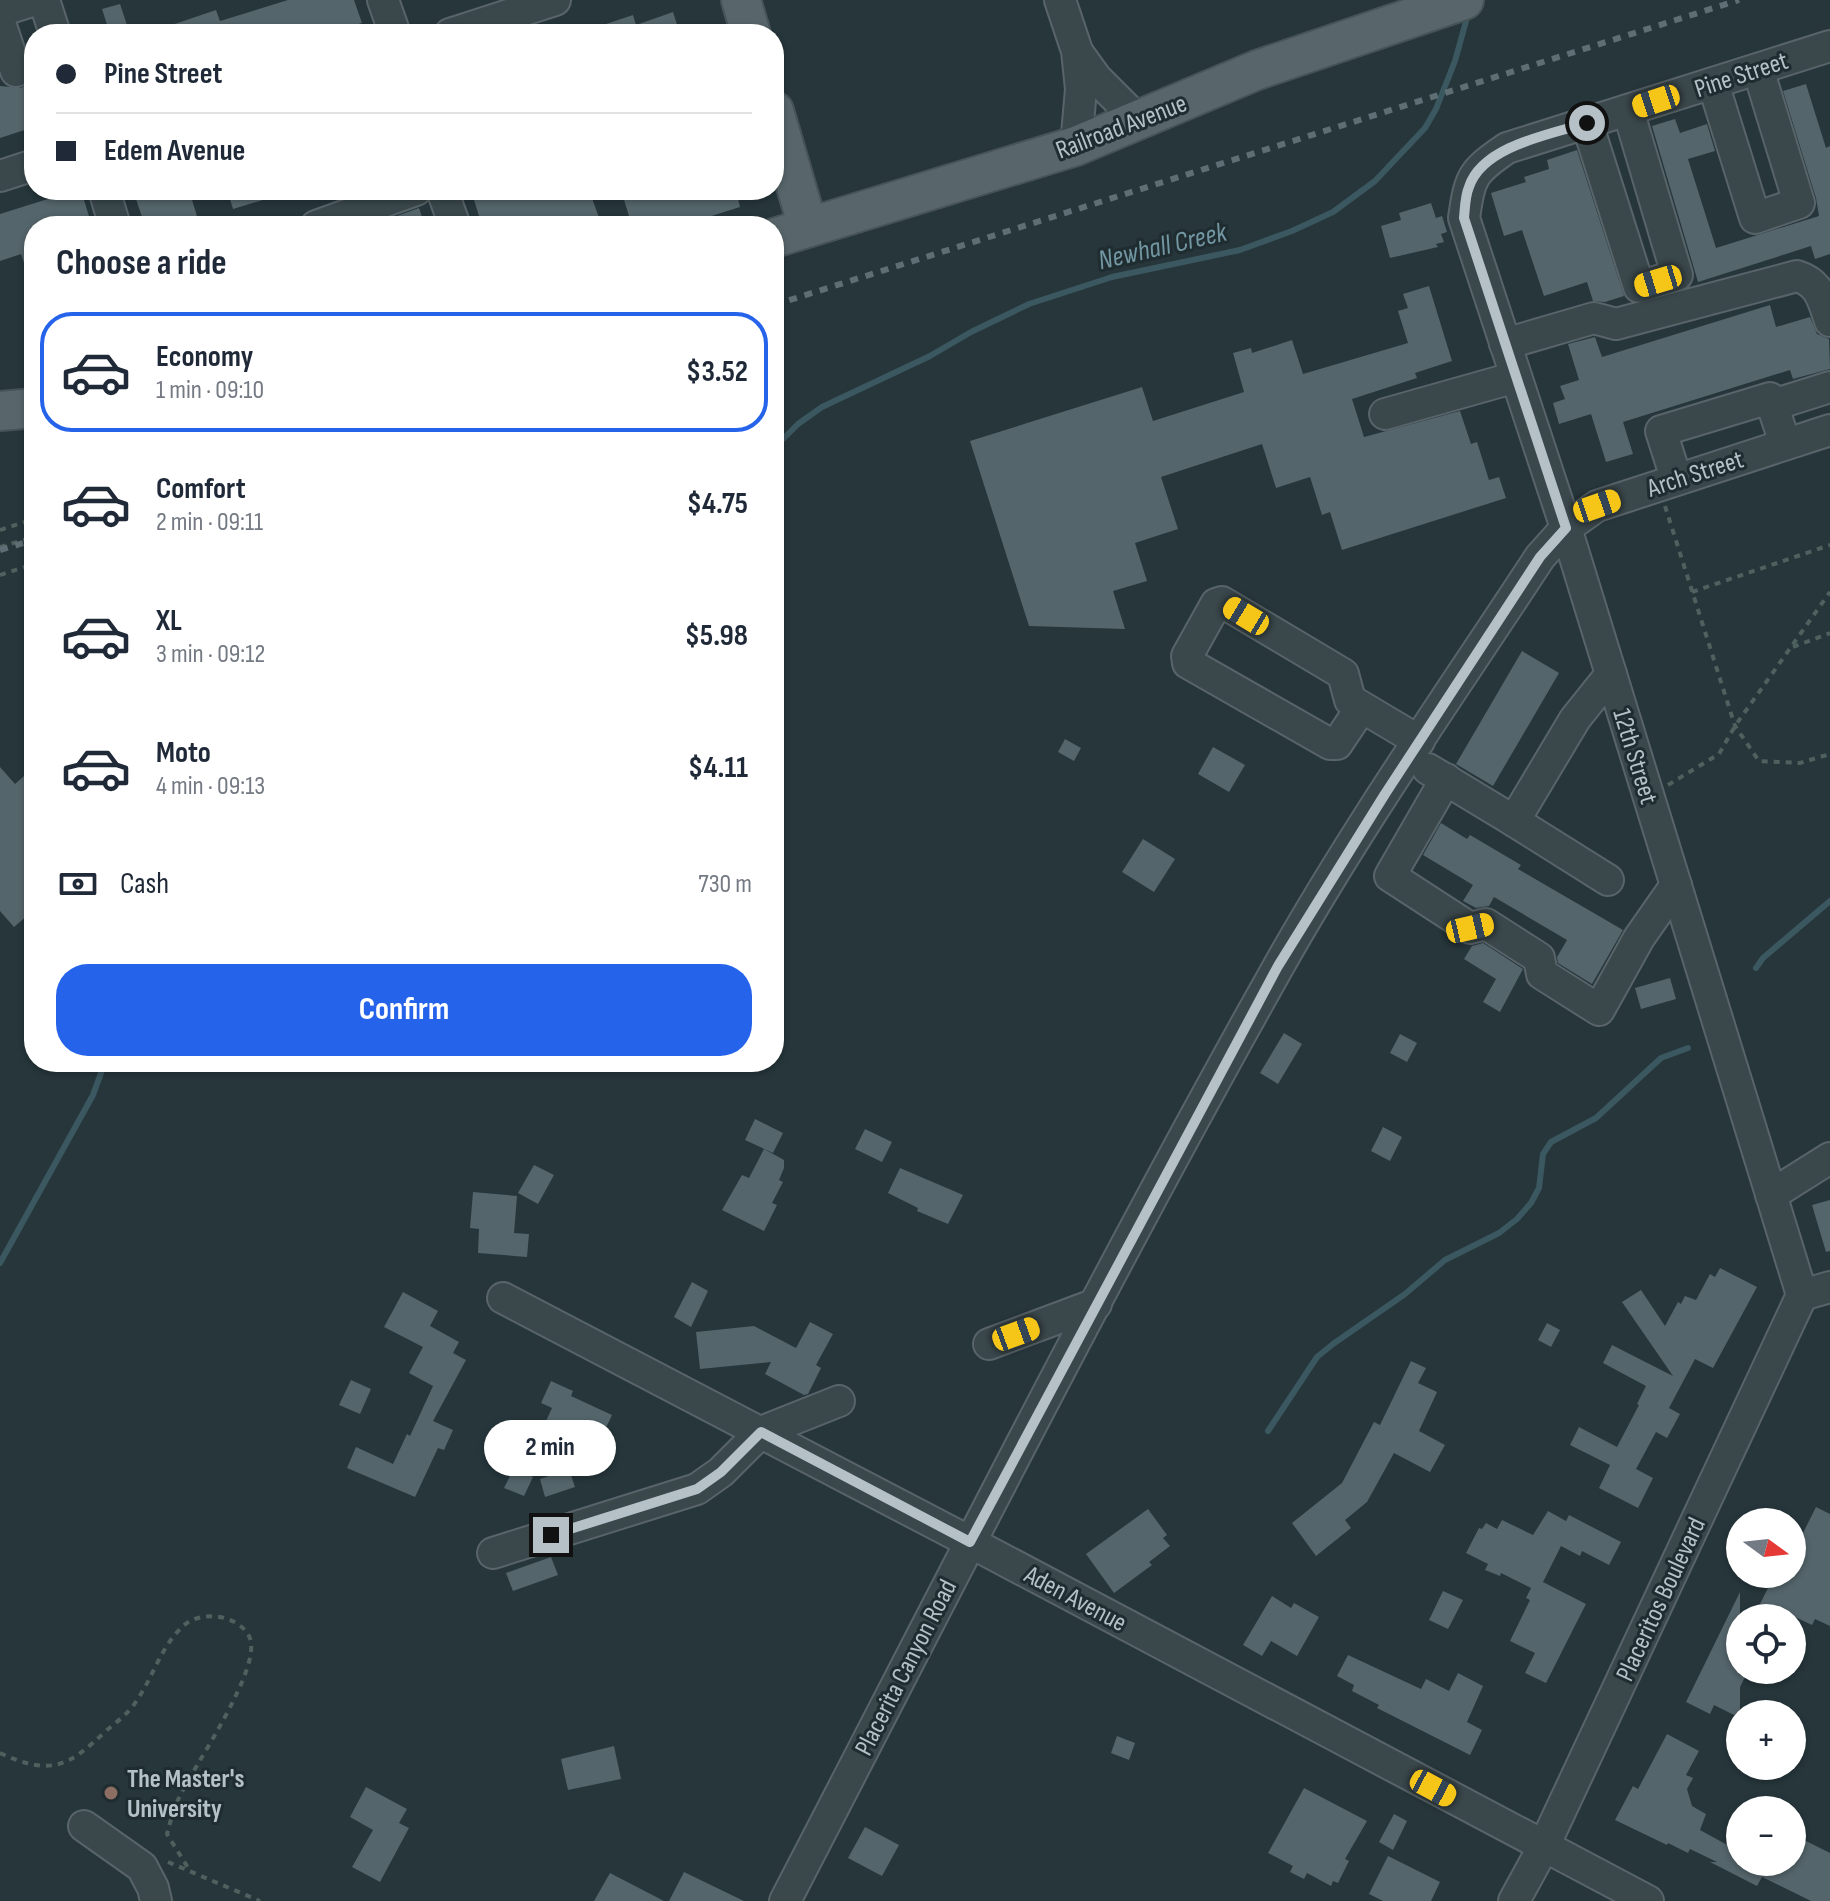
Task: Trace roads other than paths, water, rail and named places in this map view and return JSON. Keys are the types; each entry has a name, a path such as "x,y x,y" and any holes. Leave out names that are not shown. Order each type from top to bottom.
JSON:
{"main road":[{"path":"741,0 748,24"},
{"name":"Railroad Avenue","path":"791,233 1076,146 1140,122 1257,70 1425,7"},
{"path":"784,183 791,233"},
{"path":"0,411 24,409"}],"street":[{"path":"0,11 35,0"},
{"path":"44,0 52,24"},
{"path":"383,0 391,24"},
{"path":"481,24 555,0"},
{"path":"1060,0 1077,51 1081,89 1076,146"},
{"path":"0,23 16,71"},
{"name":"Pine Street","path":"1464,218 1469,185 1483,165 1507,148 1830,46"},
{"path":"1077,51 1096,78 1140,122"},
{"path":"1713,83 1755,218 1799,203 1758,69"},
{"path":"1587,123 1639,287 1677,275 1628,110"},
{"path":"0,176 24,168"},
{"path":"331,216 354,201"},
{"name":"12th Street","path":"1464,218 1566,528 1771,1195 1821,1295"},
{"path":"1505,344 1594,318 1616,324 1797,276 1817,287 1830,321"},
{"path":"1385,414 1516,377"},
{"path":"1773,405 1830,387"},
{"path":"1666,482 1661,431 1770,398 1785,443"},
{"name":"Arch Street","path":"1566,528 1597,506 1830,430"},
{"name":"Placerita Canyon Road","path":"785,1901 970,1542 1278,966 1414,749 1540,557 1566,528"},
{"path":"1361,708 1337,744 1330,744 1188,663 1187,656 1216,604 1222,602 1343,674 1350,700 1361,708 1414,749 1446,779 1608,880"},
{"path":"1514,821 1575,719 1611,674"},
{"path":"1446,779 1390,876 1470,928 1486,924 1539,958 1542,974 1599,1010 1639,938 1676,885"},
{"path":"1771,1195 1830,1158"},
{"name":"Placeritos Boulevard","path":"1514,1901 1821,1295"},
{"name":"Aden Avenue","path":"503,1298 1648,1901"},
{"path":"989,1344 1096,1304"},
{"path":"493,1553 697,1489 721,1472 761,1432 839,1401"},
{"path":"84,1826 142,1867 156,1901"}],"waterway":[{"name":"Newhall Creek","path":"784,438 822,407 930,356 1029,304 1112,277 1240,250 1333,212 1375,181 1425,128 1455,61 1468,14"},
{"path":"1756,968 1763,958 1830,901"},
{"path":"1268,1431 1317,1357 1405,1294 1445,1260 1499,1233 1517,1219 1539,1188 1543,1154 1551,1142 1596,1118 1661,1058 1688,1048"},
{"name":"Newhall Creek","path":"0,1263 93,1095 101,1072"}],"railway":[{"path":"784,302 1739,0"},
{"path":"0,550 24,543"}],"place":[{"name":"The Master's University","path":"111,1793"}]}
